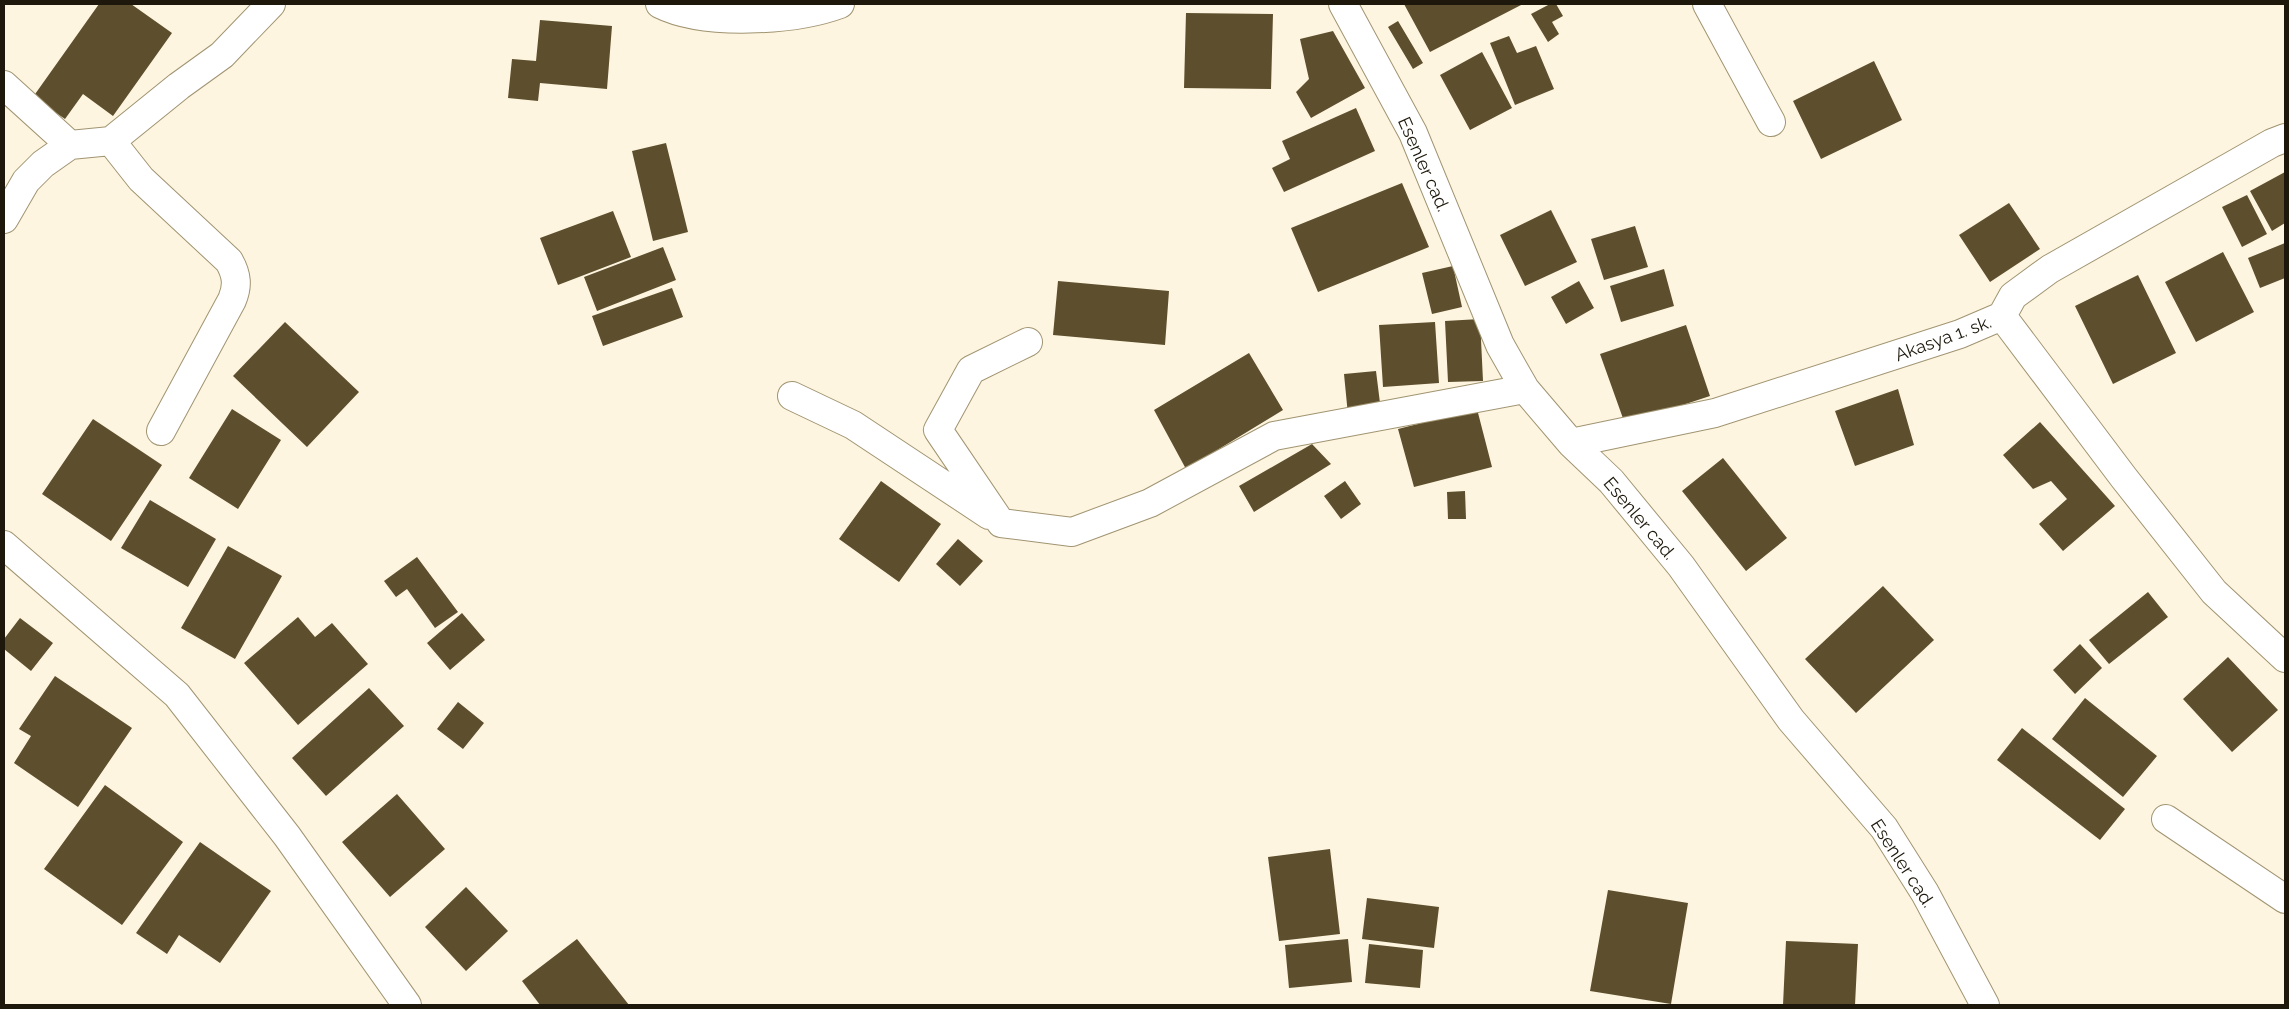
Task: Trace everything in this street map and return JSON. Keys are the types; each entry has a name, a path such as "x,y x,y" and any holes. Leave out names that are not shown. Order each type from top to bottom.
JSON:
{"street":[{"path":"4,219 26,181 43,164 70,145 111,141 179,86 222,55 272,4"},
{"path":"660,4 695,15 770,18 840,4"},
{"name":"Esenler cad.","path":"1343,4 1413,133 1500,345 1525,390 1571,443 1611,481 1681,566 1791,720 1884,828 1925,894 1985,1005"},
{"path":"1707,4 1771,122"},
{"path":"4,85 70,145"},
{"path":"111,141 140,179 229,261 237,280 232,300 161,430"},
{"name":"Akasya 1. sk.","path":"1571,443 1715,413 1960,334 2002,316 2013,296 2050,269 2279,141"},
{"path":"2002,316 2124,478 2214,592 2285,658"},
{"path":"1001,523 938,430 971,370 1028,342"},
{"path":"792,396 853,425 1001,523 1072,532 1150,503 1274,436 1525,390"},
{"path":"4,545 177,696 287,836 407,1005"},
{"path":"2166,819 2285,899"}],"building":[{"path":"99,4 131,4 172,33 113,116 83,94 65,119 33,97"},
{"path":"1404,4 1523,4 1430,52"},
{"path":"1550,4 1556,4 1563,16 1552,22 1559,34 1548,42 1531,14"},
{"path":"1186,13 1273,14 1271,89 1184,88"},
{"path":"540,20 612,26 607,89 540,83 538,101 508,98 512,59 536,61"},
{"path":"1398,21 1423,63 1413,69 1388,27"},
{"path":"1333,31 1365,88 1311,118 1296,92 1309,79 1300,39"},
{"path":"1509,36 1517,53 1536,46 1554,89 1515,105 1490,43"},
{"path":"1482,52 1512,108 1470,130 1440,75"},
{"path":"1874,61 1902,120 1821,159 1793,101"},
{"path":"1356,108 1375,151 1284,192 1272,168 1290,159 1282,141"},
{"path":"666,143 688,232 653,241 632,151"},
{"path":"2285,172 2285,223 2272,231 2250,191"},
{"path":"1402,183 1429,247 1318,292 1291,228"},
{"path":"2247,195 2267,234 2242,247 2222,207"},
{"path":"2009,203 2040,249 1990,282 1959,235"},
{"path":"1551,210 1577,262 1525,286 1500,235"},
{"path":"613,211 631,257 558,285 540,238"},
{"path":"1635,226 1648,267 1604,280 1591,239"},
{"path":"2285,243 2285,278 2260,288 2248,258"},
{"path":"663,247 676,280 597,311 584,277"},
{"path":"2223,252 2254,312 2196,342 2165,282"},
{"path":"1453,266 1462,307 1432,314 1422,273"},
{"path":"1664,269 1674,306 1621,322 1610,286"},
{"path":"2138,275 2176,353 2113,384 2075,306"},
{"path":"1058,281 1169,291 1165,345 1053,335"},
{"path":"1579,281 1594,308 1566,324 1551,297"},
{"path":"672,288 683,317 603,346 592,316"},
{"path":"1480,319 1483,381 1448,382 1445,321"},
{"path":"285,322 359,392 307,447 233,376"},
{"path":"1435,322 1439,383 1383,387 1379,325"},
{"path":"1686,325 1710,396 1625,424 1600,354"},
{"path":"1249,353 1283,410 1186,469 1154,410"},
{"path":"1376,371 1381,411 1348,415 1344,374"},
{"path":"1898,389 1914,445 1855,466 1835,411"},
{"path":"232,409 281,440 238,509 189,478"},
{"path":"1477,409 1492,467 1414,487 1398,429"},
{"path":"93,419 162,465 111,541 42,494"},
{"path":"2040,422 2115,506 2063,551 2039,524 2067,499 2051,481 2033,489 2003,455"},
{"path":"1312,444 1331,464 1254,512 1239,486"},
{"path":"1723,458 1787,538 1746,571 1682,491"},
{"path":"881,481 941,524 899,582 839,539"},
{"path":"1345,481 1361,504 1341,519 1324,496"},
{"path":"1465,491 1466,519 1448,519 1447,492"},
{"path":"150,500 216,539 188,587 121,548"},
{"path":"958,539 983,561 960,586 936,564"},
{"path":"228,546 282,576 235,659 181,628"},
{"path":"417,557 458,612 435,628 407,589 396,597 384,581"},
{"path":"1883,586 1934,640 1856,713 1805,659"},
{"path":"2148,592 2168,617 2109,664 2089,640"},
{"path":"462,613 485,640 450,670 427,643"},
{"path":"298,617 315,637 332,623 368,664 298,725 244,663"},
{"path":"20,618 53,643 31,671 4,649 4,639"},
{"path":"2080,644 2102,668 2075,694 2053,670"},
{"path":"2228,657 2278,710 2232,752 2183,699"},
{"path":"55,676 132,728 78,807 14,763 31,736 19,729"},
{"path":"369,688 404,726 326,796 292,758"},
{"path":"2085,698 2157,756 2123,797 2052,739"},
{"path":"458,702 484,723 463,749 437,729"},
{"path":"2022,728 2125,809 2100,840 1997,760"},
{"path":"105,785 183,842 122,925 44,869"},
{"path":"397,794 445,849 390,897 342,842"},
{"path":"200,842 271,891 220,963 179,935 167,954 136,933"},
{"path":"1330,849 1340,934 1279,941 1268,857"},
{"path":"466,887 508,931 466,971 425,927"},
{"path":"1608,890 1688,903 1671,1004 1590,991"},
{"path":"1367,898 1439,907 1434,948 1362,939"},
{"path":"577,939 629,1005 540,1005 522,981"},
{"path":"1348,939 1352,982 1289,988 1285,945"},
{"path":"1786,941 1858,944 1855,1005 1783,1005"},
{"path":"1369,944 1423,950 1420,988 1365,983"}]}
